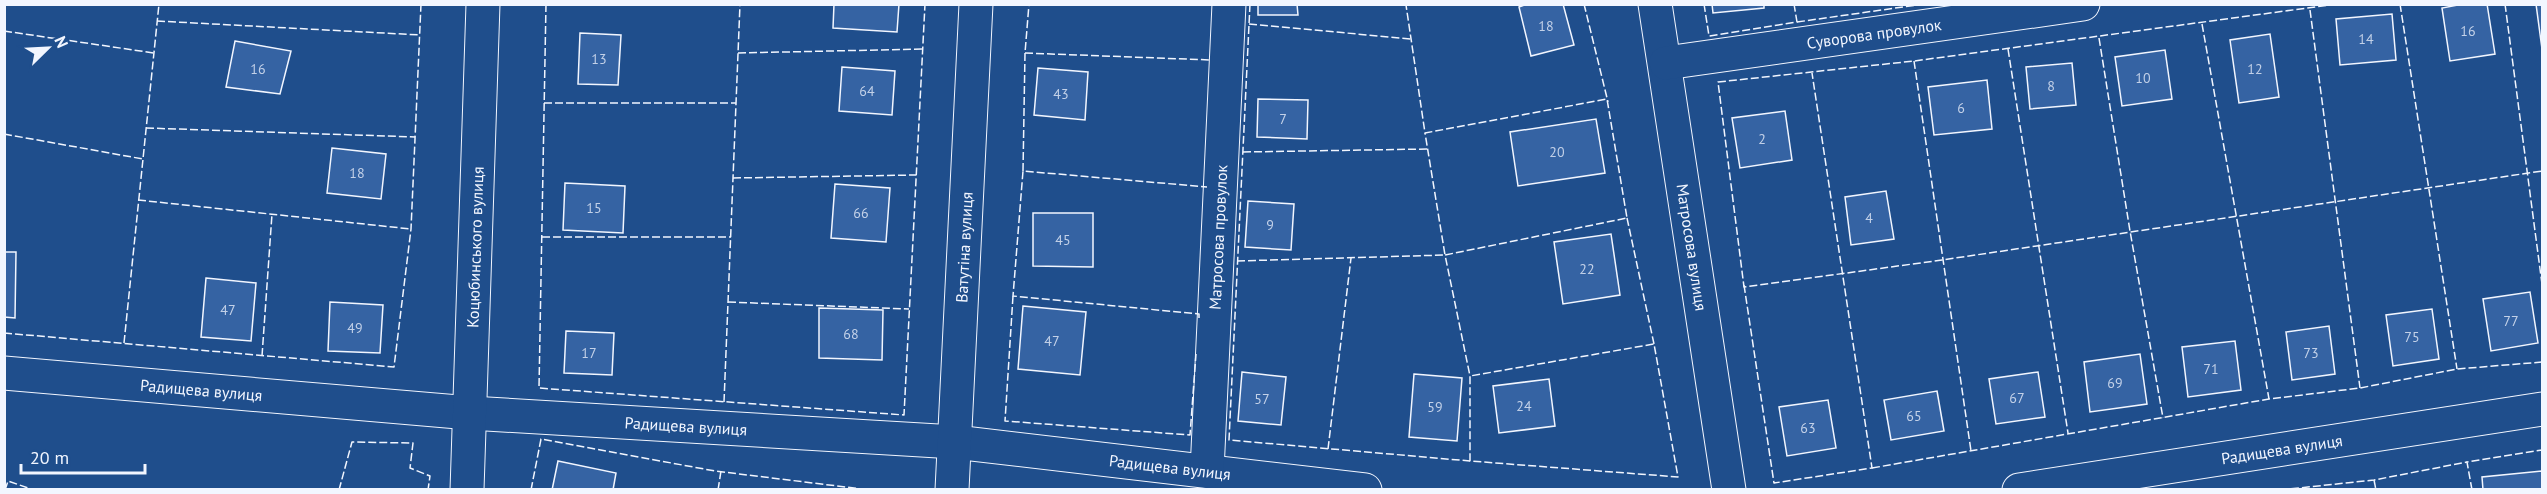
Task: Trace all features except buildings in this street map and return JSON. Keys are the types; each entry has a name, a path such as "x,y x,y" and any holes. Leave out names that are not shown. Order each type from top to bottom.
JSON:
{"street":[{"name":"Коцюбинського вулиця","path":"467,489 483,4"},
{"name":"Ватутіна вулиця","path":"952,489 976,4"},
{"name":"Матросова провулок","path":"1207,471 1229,4"},
{"name":"Матросова вулиця","path":"1655,4 1666,63 1729,489"},
{"name":"Суворова провулок","path":"1666,63 2083,4"},
{"name":"Радищева вулиця","path":"4,373 470,413 955,442 1365,489"},
{"name":"Радищева вулиця","path":"2019,489 2542,409"}],"fence":[{"path":"124,343 159,4"},
{"path":"4,333 394,367 411,229 421,4"},
{"path":"546,4 539,388 904,415 925,4"},
{"path":"724,402 740,4"},
{"path":"1023,171 1025,53 1029,4"},
{"path":"1250,4 1229,440 1470,461"},
{"path":"1409,4 1406,5 1425,133 1607,99 1627,218 1445,255 1470,376 1470,461 1678,477 1654,344 1470,376"},
{"path":"1584,4 1608,102"},
{"path":"1704,4 1709,36 1797,22 1794,4"},
{"path":"1797,22 1924,4"},
{"path":"2337,4 1914,61 1718,82 1744,287 2542,171"},
{"path":"2400,4 2457,369"},
{"path":"2505,4 2542,284"},
{"path":"2310,10 2360,388"},
{"path":"157,21 420,35"},
{"path":"1249,24 1411,39"},
{"path":"2202,24 2269,399"},
{"path":"4,31 154,53"},
{"path":"2099,38 2163,418"},
{"path":"738,53 923,49"},
{"path":"2008,49 2068,433"},
{"path":"1025,53 1211,60"},
{"path":"1914,61 1971,451"},
{"path":"1744,285 1774,483 1872,468 1812,73"},
{"path":"544,103 736,103"},
{"path":"146,128 415,137"},
{"path":"1237,261 1445,255 1425,133"},
{"path":"4,134 143,159"},
{"path":"1243,152 1427,149"},
{"path":"1199,318 1199,314 1013,296 1023,171 1207,187"},
{"path":"733,178 916,175"},
{"path":"138,200 411,229"},
{"path":"262,356 272,214"},
{"path":"1627,218 1654,344"},
{"path":"542,237 731,237"},
{"path":"1328,449 1351,258"},
{"path":"1013,296 1005,421 1190,435 1196,354"},
{"path":"728,302 909,309"},
{"path":"1872,468 2269,399 2360,388 2457,369 2542,362"},
{"path":"531,490 541,439 715,471 870,490"},
{"path":"339,490 352,442 413,443 410,468 430,476 428,490"},
{"path":"2472,490 2467,462 2542,450"},
{"path":"2280,490 2374,480 2467,462"},
{"path":"718,490 721,471"},
{"path":"2374,480 2376,490"},
{"path":"5,490 8,481 34,490"}]}
